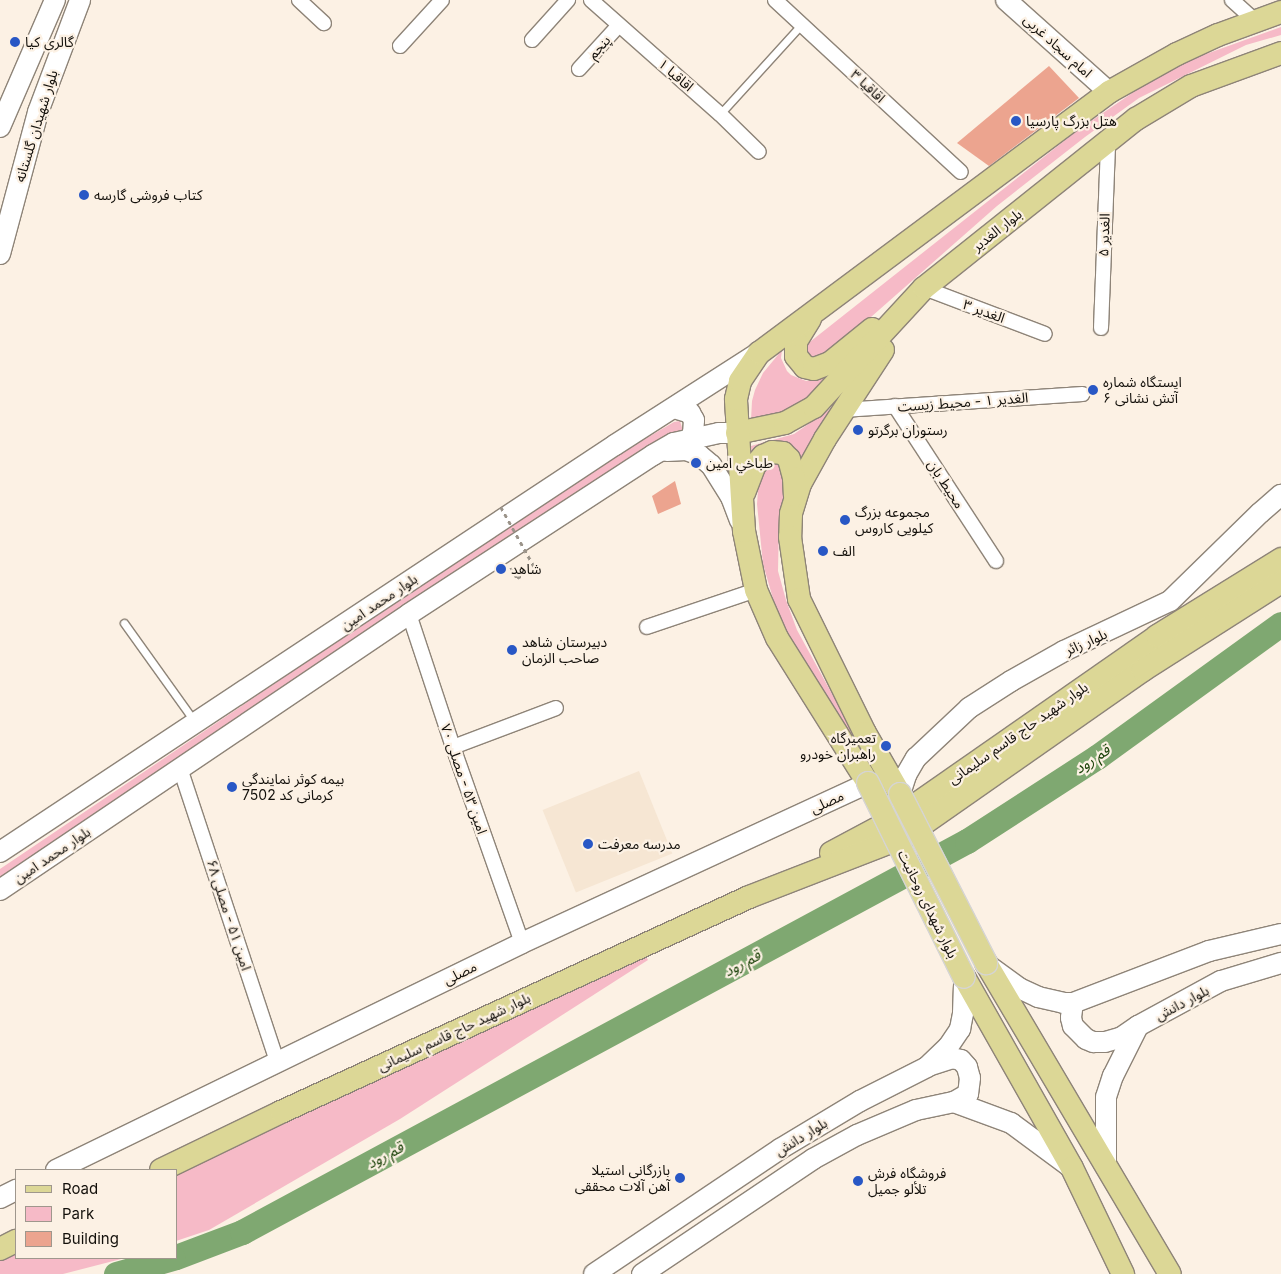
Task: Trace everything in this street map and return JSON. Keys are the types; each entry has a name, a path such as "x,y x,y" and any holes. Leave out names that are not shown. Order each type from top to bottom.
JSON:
{"main road":[{"name":"بلوار شهیدان گلستانه","path":"1,119 55,0"},
{"name":"بلوار شهیدان گلستانه","path":"0,254 36,120 80,0"},
{"name":"امام سجاد غربی","path":"1006,0 1109,92"},
{"path":"759,353 1109,92 1177,54 1281,12"},
{"name":"بلوار الغدیر","path":"737,433 785,423 814,407 924,288 1144,114 1192,86 1281,53"},
{"path":"824,305 806,324 796,342 796,356 805,367 814,369 830,363 924,288"},
{"path":"795,501 800,484 844,410 924,288"},
{"name":"بلوار شهدای روحانیت","path":"759,353 740,381 736,399 744,531 756,590 777,638 868,784 964,977 1072,1168 1123,1274"},
{"name":"بلوار محمد امین","path":"0,852 759,353"},
{"path":"674,408 690,413 694,420 693,433 689,440"},
{"name":"بلوار محمد امین","path":"0,890 409,614 653,455 674,442 719,433 737,433"},
{"path":"653,455 667,450 686,450 705,460 721,478 744,531"},
{"path":"742,499 755,466 763,456 772,452 783,453 789,459 794,478 795,501"},
{"name":"بلوار زائر","path":"900,794 906,775 916,758 969,708 1011,681 1064,651 1170,602 1260,512 1281,495"},
{"name":"بلوار شهدای روحانیت","path":"795,501 791,514 790,537 799,599 861,725 900,794 986,963 1161,1264 1170,1274"},
{"name":"بلوار شهید حاج قاسم سلیمانی","path":"749,897 898,817 1158,636 1281,559"},
{"name":"بلوار شهید حاج قاسم سلیمانی","path":"163,1169 281,1112 749,897 906,836 1143,670 1281,582"},
{"name":"مصلی","path":"58,1169 277,1061 522,944 868,784"},
{"path":"986,963 1019,988 1038,997 1068,1003 1209,951 1281,934"},
{"name":"بلوار دانش","path":"1106,1167 1106,1097 1113,1076 1138,1026 1221,981 1281,963"},
{"name":"بلوار دانش","path":"594,1274 687,1214 780,1149 860,1101 927,1067 948,1047 960,1029 963,1013 964,977"},
{"path":"1068,1003 1073,1026 1086,1039 1093,1042 1105,1042 1122,1037 1138,1026"},
{"path":"927,1067 952,1058 961,1060 967,1067 970,1078 968,1094 954,1102"},
{"path":"954,1102 1011,1123 1072,1168"},
{"name":"بلوار دانش","path":"642,1274 813,1159 857,1135 916,1110 954,1102"},
{"path":"0,1198 15,1190"},
{"path":"0,1249 15,1242"}],"street":[{"path":"299,0 324,23"},
{"path":"400,46 442,0"},
{"path":"532,40 568,0"},
{"name":"اقاقیا ۱","path":"591,0 720,114 759,152"},
{"name":"اقاقیا ۳","path":"775,0 961,172"},
{"path":"1232,0 1255,21"},
{"name":"پنجم","path":"579,69 619,25"},
{"name":"الغدیر ۵","path":"1101,328 1108,143"},
{"name":"الغدیر ۳","path":"924,288 1045,334"},
{"name":"الغدیر ۱ - محیط زیست","path":"844,410 1082,394"},
{"name":"محیط بان","path":"895,406 996,561"},
{"path":"646,627 756,590"},
{"name":"امین ۵۳ - مصلی ۷۰","path":"409,614 452,747 522,944"},
{"path":"452,747 556,708"},
{"name":"امین ۵۱ - مصلی ۶۸","path":"180,768 277,1061"}],"lane":[{"path":"720,114 802,24"},
{"path":"124,623 196,723"}],"path":[{"path":"501,507 535,568 517,578"}],"shaded area":[{"path":"639,771 672,854 576,892 543,810"}],"green space":[{"path":"1281,27 1281,35 1246,45 1139,98 1085,137 997,206 829,354 821,359 805,357 806,345 1078,130 1144,85 1195,58"},
{"path":"782,350 781,358 787,371 791,375 806,381 816,379 846,357 816,391 801,403 780,415 751,420 752,401 755,390 763,373"},
{"path":"836,405 800,463 799,456 752,466 751,446 794,434"},
{"path":"680,421 683,431 639,452 0,880 0,869 329,647 633,446 674,422"},
{"path":"769,462 777,462 782,466 786,481 779,523 778,571 786,600 797,630 854,734 861,757 787,635 774,602 763,564 757,504 759,477"},
{"path":"642,950 648,960 400,1119 209,1230 178,1240 178,1169"},
{"path":"15,1248 15,1259 121,1259 63,1274 0,1274 0,1255"}],"building":[{"name":"هتل بزرگ پارسیا","path":"1049,66 1079,98 989,166 957,143"},
{"path":"675,481 681,504 658,514 652,496"}],"waterway":[{"name":"قم رود","path":"178,1256 242,1232 967,841 1097,757 1281,624"},
{"name":"قم رود","path":"116,1274 169,1259"}],"place":[{"name":"گالری کیا","path":"15,42"},
{"name":"هتل بزرگ پارسیا","path":"1016,121"},
{"name":"کتاب فروشی گارسه","path":"84,195"},
{"name":"ایستگاه شماره ۶ آتش نشانی","path":"1093,390"},
{"name":"رستوران برگرتو","path":"858,430"},
{"name":"طباخي امين","path":"696,463"},
{"name":"مجموعه بزرگ کیلویی کاروس","path":"845,520"},
{"name":"الف","path":"823,551"},
{"name":"شاهد","path":"501,569"},
{"name":"دبیرستان شاهد صاحب الزمان","path":"512,650"},
{"name":"تعمیرگاه راهبران خودرو","path":"886,746"},
{"name":"بیمه کوثر نمایندگی کرمانی کد 7502","path":"232,787"},
{"name":"مدرسه معرفت","path":"588,844"},
{"name":"بازرگانی استیلا آهن آلات محققی","path":"680,1178"},
{"name":"فروشگاه فرش تلألو جمیل","path":"858,1181"}]}
